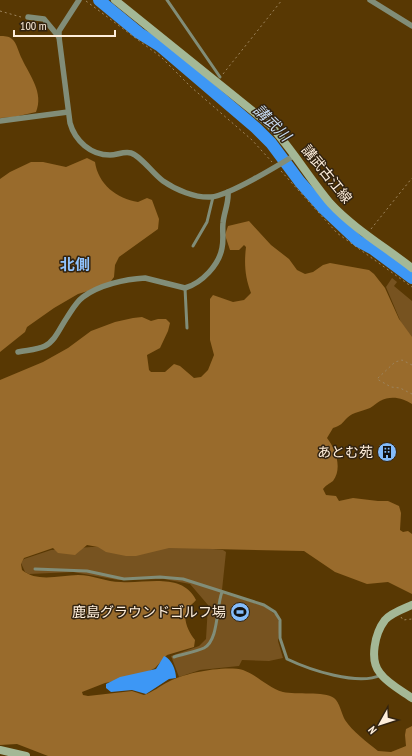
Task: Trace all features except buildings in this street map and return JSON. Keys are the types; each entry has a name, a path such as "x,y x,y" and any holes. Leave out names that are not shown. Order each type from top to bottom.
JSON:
{"main road":[{"name":"講武古江線","path":"115,0 270,125 330,203 367,234 412,268"},
{"path":"412,605 398,611 386,620 381,627 374,660 380,675 412,698"},
{"path":"0,750 26,756"}],"street":[{"path":"79,0 59,31 59,38 71,128 89,149 100,154 125,152 133,154 162,180 173,187 200,196 213,197 228,192 293,156"},
{"path":"370,0 412,26"},
{"path":"28,17 44,19 59,38"},
{"path":"0,121 68,112"},
{"path":"18,352 39,348 52,341 75,305 82,297 99,289 110,285 145,278 185,288 208,273 220,254 223,241 222,225 228,200 228,192"}],"lane":[{"path":"167,0 220,77"},
{"path":"193,246 207,222 213,197"},
{"path":"185,288 187,328"},
{"path":"35,569 88,571 124,579 173,578 191,581 264,605 275,612 281,623 280,638 282,648 285,658 289,660 332,676 371,679 380,675"},
{"path":"174,657 203,648 210,643 214,634 218,605 222,592"}],"path":[{"path":"85,0 161,57 191,87 252,140 278,165 337,233 412,287"},
{"path":"220,77 282,0"},
{"path":"0,11 17,16 28,17"},
{"path":"367,234 412,178"},
{"path":"412,365 402,360 394,362 377,379 391,387 400,388 412,394"},
{"path":"398,611 404,620 412,620"}],"shaded area":[{"path":"0,36 11,38 17,46 37,91 38,105 36,112 14,117 0,118"},
{"path":"87,158 95,162 104,184 116,194 123,198 138,202 147,198 152,200 159,219 158,229 119,257 115,265 114,277 108,285 78,294 54,308 27,327 25,332 0,352 0,179 10,172 31,162 43,162 66,167"},
{"path":"249,221 271,245 289,259 297,270 305,274 313,272 323,265 330,263 369,270 385,288 399,319 412,337 412,404 397,398 384,399 370,408 352,414 340,425 333,428 327,438 333,447 338,464 336,476 333,481 323,489 326,495 336,496 339,501 353,498 388,501 399,506 401,513 400,530 403,532 408,531 412,534 412,594 388,582 367,584 335,572 304,551 169,548 136,556 126,556 106,552 98,547 87,545 75,555 58,553 53,548 24,558 21,564 22,570 28,574 42,577 78,575 115,582 163,581 182,586 190,591 196,600 187,609 185,617 189,630 195,640 194,647 167,655 155,668 140,676 105,683 82,692 83,695 88,696 132,691 144,695 175,679 194,673 226,668 243,670 272,688 283,692 317,694 334,698 348,724 378,751 391,752 406,746 406,729 412,726 412,756 48,756 17,744 0,745 0,380 43,362 68,348 91,331 115,322 142,317 151,321 166,319 170,323 160,348 147,355 149,370 151,372 165,372 174,364 180,366 194,378 201,377 208,370 214,355 210,340 210,299 213,295 233,302 244,300 251,293 247,281 245,259 246,247 244,245 239,250 230,250 225,235 228,226"},
{"path":"392,278 397,282 394,286 412,301 412,338 405,332 386,287"},
{"name":"鹿島グラウンドゴルフ場","path":"174,545 223,550 226,552 222,590 225,594 264,606 276,615 280,624 278,641 283,658 269,661 242,660 239,666 200,670 179,677 171,656 199,646 206,639 208,605 190,584 164,579 118,580 73,572 29,574 25,572 21,563 24,559 51,550 91,547"}],"water":[{"path":"164,656 173,666 176,678 169,679 146,694 132,690 111,692 106,688 106,684 120,677 156,669"}],"waterway":[{"name":"講武川","path":"99,0 139,33 160,46 256,128 271,143 300,182 324,209 358,241 373,249 412,278"}],"place":[{"name":"あとむ苑","path":"387,452"},
{"name":"鹿島グラウンドゴルフ場","path":"240,612"}],"district":[{"name":"北側","path":"75,265"}]}
